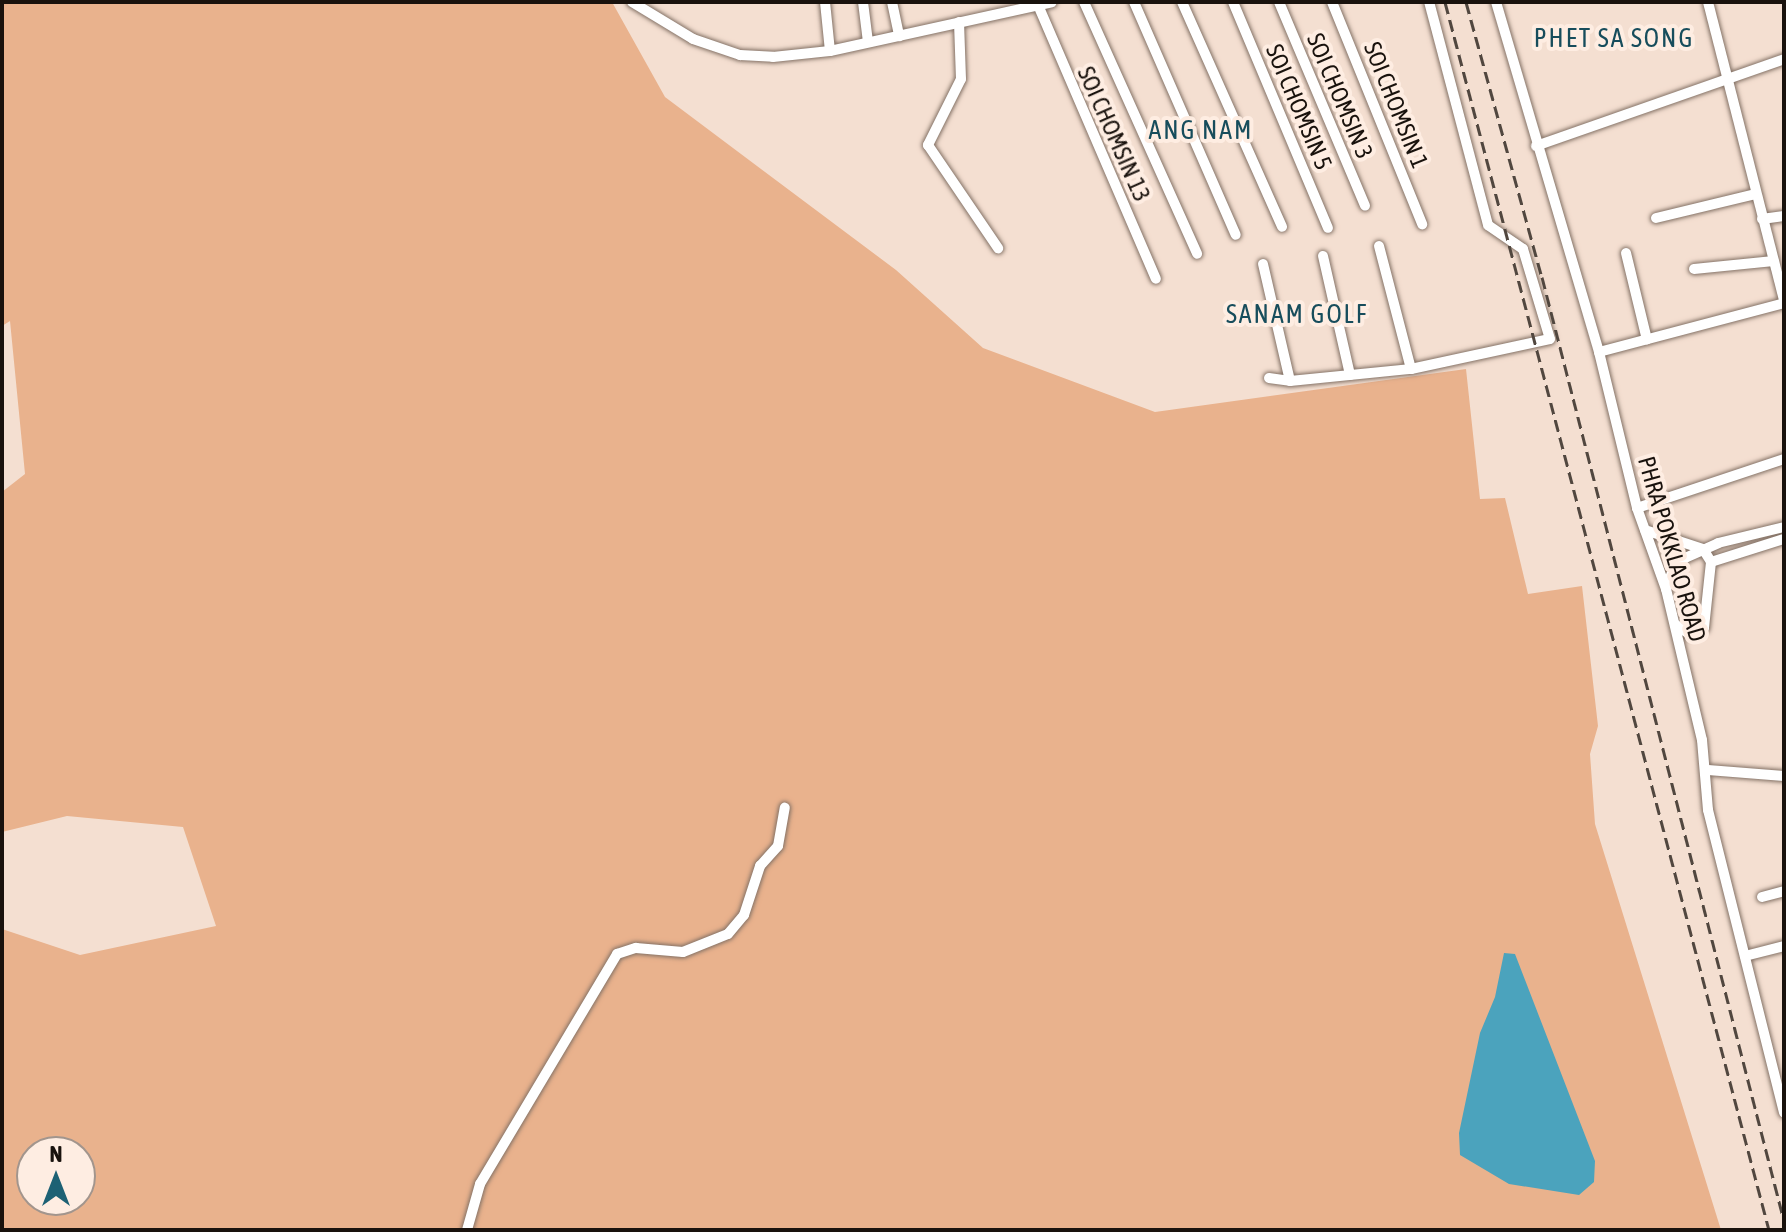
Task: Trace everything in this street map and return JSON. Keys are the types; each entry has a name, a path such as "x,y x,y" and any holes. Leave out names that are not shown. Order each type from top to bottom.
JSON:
{"street":[{"path":"632,2 693,39 740,55 790,57 1052,2"},
{"path":"825,2 830,51"},
{"path":"863,2 868,42"},
{"path":"892,2 899,36"},
{"path":"1084,2 1197,254"},
{"path":"1134,2 1236,235"},
{"path":"1182,2 1282,227"},
{"name":"SOI CHOMSIN 5","path":"1233,2 1328,228"},
{"name":"SOI CHOMSIN 3","path":"1279,2 1365,206"},
{"name":"SOI CHOMSIN 1","path":"1332,2 1422,224"},
{"path":"1269,378 1290,381 1411,369 1550,339 1523,249 1488,225 1429,2"},
{"name":"PHRA POKKLAO ROAD","path":"1496,2 1599,352 1637,508 1676,625 1708,770 1708,810 1784,1109"},
{"path":"1599,352 1784,301 1756,194 1731,78 1708,2"},
{"name":"SOI CHOMSIN 13","path":"1038,5 1156,279"},
{"path":"959,22 961,79 928,145 998,248"},
{"path":"1536,146 1784,59"},
{"path":"1656,218 1756,194"},
{"path":"1762,219 1784,216"},
{"path":"1379,246 1411,369"},
{"path":"1626,253 1647,340"},
{"path":"1323,256 1350,375"},
{"path":"1694,269 1774,261"},
{"path":"1263,264 1290,381"},
{"path":"1637,508 1784,459"},
{"path":"1666,589 1676,565 1703,549 1784,527"},
{"path":"1645,530 1703,549 1711,562 1706,623 1683,660"},
{"path":"1760,532 1764,544"},
{"path":"1711,562 1784,539"},
{"path":"1676,625 1689,634 1699,633"},
{"path":"1708,770 1784,776"},
{"path":"467,1230 480,1184 617,954 636,948 683,952 728,934 744,915 760,866 778,846 785,808"},
{"path":"1762,897 1784,891"},
{"path":"1745,956 1784,946"}],"shaded area":[{"path":"2,2 612,2 665,97 896,270 983,348 1155,412 1466,369 1480,499 1505,498 1528,594 1582,586 1598,726 1590,754 1595,824 1721,1230 2,1230 2,929 80,955 216,926 183,827 67,816 2,832 2,492 25,474 10,321 2,326"}],"water":[{"path":"1504,953 1515,954 1595,1161 1594,1182 1579,1195 1509,1184 1460,1155 1459,1133 1480,1033 1495,997"}],"railway":[{"path":"1445,2 1769,1230"},
{"path":"1466,2 1542,277 1784,1221"}],"district":[{"name":"PHET SA SONG","path":"1614,39"},
{"name":"ANG NAM","path":"1201,131"},
{"name":"SANAM GOLF","path":"1297,315"}]}
